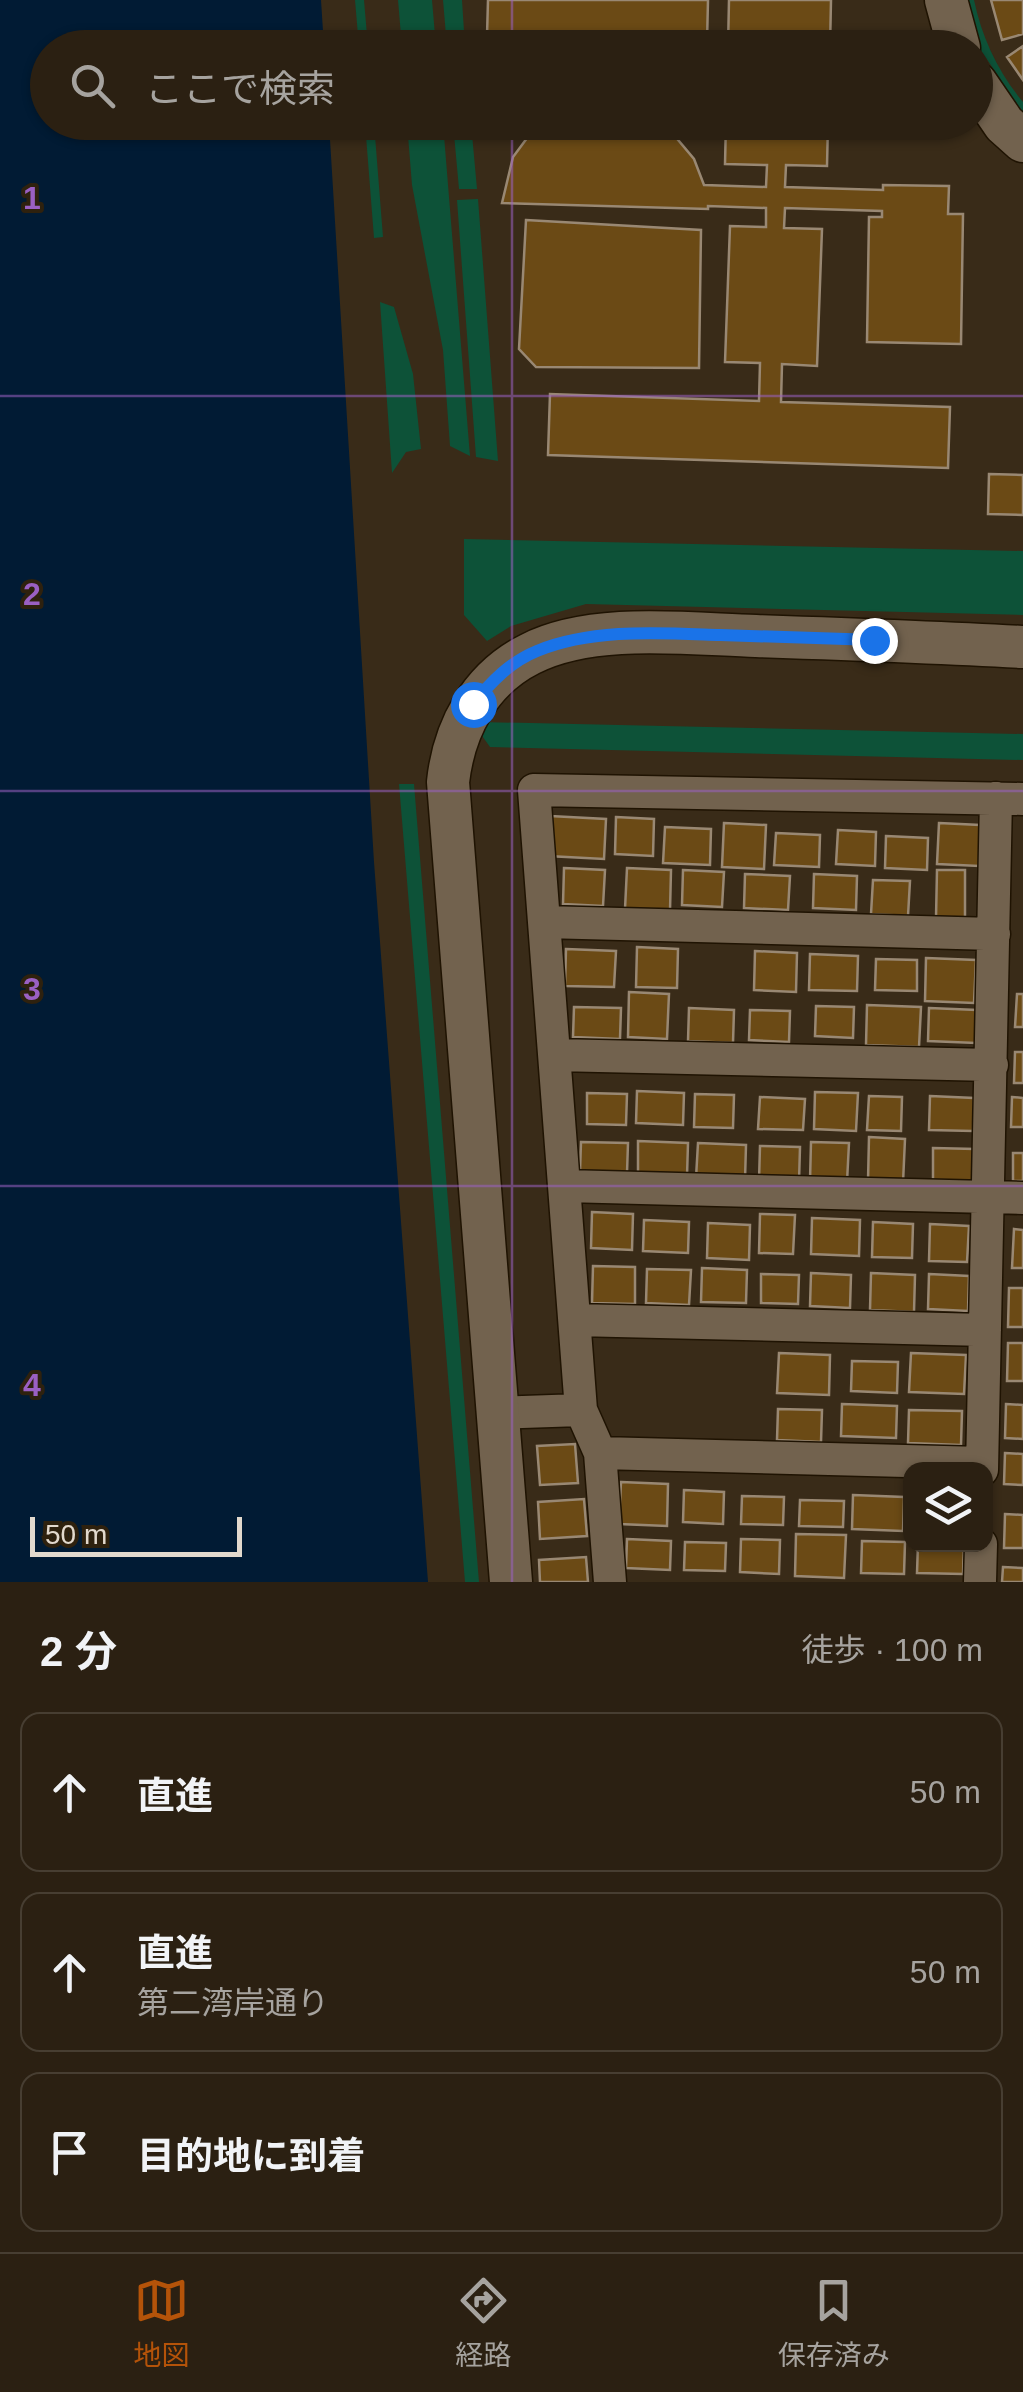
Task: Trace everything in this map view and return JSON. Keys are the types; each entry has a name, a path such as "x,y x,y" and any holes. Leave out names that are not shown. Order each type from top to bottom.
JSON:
{"street":[{"path":"946,0 955,30"},
{"path":"993,108 1023,141"},
{"path":"511,1582 448,782 451,749 473,704 512,664 534,652 560,642 600,636 677,634 1023,647"},
{"path":"610,1582 600,1453 580,1410 534,790 1010,799 994,934 982,1462"},
{"path":"544,922 994,934"},
{"path":"555,1054 992,1065"},
{"path":"565,1186 1023,1198"},
{"path":"575,1320 986,1330"},
{"path":"497,1413 580,1410"},
{"path":"600,1453 903,1463"},
{"path":"980,1582 981,1552"}],"green space":[{"path":"355,0 364,0 367,30 358,30"},
{"path":"398,0 432,0 435,30 401,30"},
{"path":"443,0 462,0 464,30 446,30"},
{"path":"967,0 974,0 983,30 975,30"},
{"path":"993,55 1023,102 1023,113 993,68"},
{"path":"366,140 375,140 383,237 374,238"},
{"path":"408,140 444,140 470,456 450,446 443,350 412,185"},
{"path":"455,140 473,140 477,189 459,189"},
{"path":"478,199 498,461 476,457 457,200"},
{"path":"380,302 394,307 413,374 421,449 406,452 392,473"},
{"path":"464,539 1023,551 1023,615 586,604 511,626 487,641 464,615"},
{"path":"480,722 1023,734 1023,760 490,747 480,733"},
{"path":"399,784 414,784 479,1582 465,1582"}],"water":[{"path":"0,0 321,0 323,30 30,30 30,140 330,140 374,862 428,1582 0,1582"}],"building":[{"path":"488,0 708,0 707,30 487,30"},
{"path":"729,0 831,0 830,30 728,30"},
{"path":"991,0 1023,0 1023,34 1002,40"},
{"path":"1023,46 1023,80 1007,57"},
{"path":"526,140 678,140 694,159 704,185 766,187 767,165 725,164 726,140 828,140 827,166 786,165 785,187 883,190 883,185 949,186 948,214 963,214 961,344 867,342 869,217 882,217 882,211 785,208 784,228 822,229 817,366 782,364 781,402 950,407 948,468 548,455 550,394 759,401 760,363 725,362 730,226 766,227 766,208 502,203 513,157"},
{"path":"526,220 701,230 699,368 536,367 519,349"},
{"path":"989,474 1023,475 1023,515 988,514"},
{"path":"550,816 606,819 604,859 548,856"},
{"path":"616,817 654,819 653,856 615,854"},
{"path":"724,823 766,825 764,869 722,867"},
{"path":"939,823 980,825 979,866 937,864"},
{"path":"665,827 711,829 710,865 663,863"},
{"path":"838,830 876,832 875,866 836,864"},
{"path":"776,833 820,835 819,867 774,865"},
{"path":"886,836 928,838 927,870 885,868"},
{"path":"564,868 605,870 603,906 563,904"},
{"path":"627,868 671,870 670,911 625,909"},
{"path":"683,870 724,872 722,907 682,905"},
{"path":"937,870 965,870 965,918 936,918"},
{"path":"745,874 790,876 788,910 744,908"},
{"path":"814,874 857,876 856,910 813,908"},
{"path":"873,880 910,881 908,916 871,914"},
{"path":"637,947 678,949 677,988 636,987"},
{"path":"566,949 616,951 614,987 565,986"},
{"path":"755,951 797,953 796,992 754,990"},
{"path":"810,954 858,956 857,991 809,990"},
{"path":"926,958 976,960 974,1003 925,1001"},
{"path":"876,959 917,960 917,991 875,990"},
{"path":"629,992 669,994 667,1039 628,1037"},
{"path":"1017,994 1023,994 1023,1027 1015,1027"},
{"path":"867,1005 921,1007 919,1047 866,1045"},
{"path":"816,1006 854,1007 853,1038 815,1036"},
{"path":"574,1007 621,1008 620,1039 573,1037"},
{"path":"689,1008 734,1010 733,1043 688,1041"},
{"path":"929,1008 977,1010 976,1043 928,1041"},
{"path":"750,1010 790,1011 789,1042 749,1040"},
{"path":"1015,1052 1023,1052 1023,1083 1014,1083"},
{"path":"637,1091 684,1093 683,1125 636,1123"},
{"path":"815,1092 858,1093 856,1131 814,1129"},
{"path":"587,1093 627,1094 626,1125 587,1124"},
{"path":"695,1094 734,1095 733,1128 694,1127"},
{"path":"869,1096 902,1097 901,1131 867,1130"},
{"path":"930,1096 974,1098 973,1131 929,1130"},
{"path":"760,1097 805,1099 803,1130 758,1129"},
{"path":"1012,1097 1023,1098 1023,1127 1011,1127"},
{"path":"869,1137 905,1139 903,1183 868,1181"},
{"path":"638,1141 688,1143 687,1176 638,1174"},
{"path":"581,1142 628,1143 627,1173 580,1171"},
{"path":"811,1142 849,1143 847,1182 810,1181"},
{"path":"698,1143 746,1145 745,1180 696,1178"},
{"path":"760,1146 800,1147 799,1182 759,1181"},
{"path":"933,1148 975,1149 974,1182 933,1180"},
{"path":"1013,1153 1023,1153 1023,1181 1013,1181"},
{"path":"592,1212 633,1214 632,1250 591,1248"},
{"path":"760,1214 795,1215 793,1254 759,1253"},
{"path":"812,1218 860,1220 859,1256 811,1254"},
{"path":"644,1220 689,1222 688,1253 643,1251"},
{"path":"873,1222 913,1224 912,1258 872,1257"},
{"path":"708,1223 750,1225 749,1260 707,1258"},
{"path":"930,1224 969,1226 967,1262 929,1261"},
{"path":"1014,1229 1023,1230 1023,1268 1012,1268"},
{"path":"593,1266 635,1267 635,1304 592,1303"},
{"path":"702,1268 747,1270 746,1303 701,1302"},
{"path":"647,1269 691,1270 689,1305 646,1303"},
{"path":"811,1273 851,1275 850,1308 810,1306"},
{"path":"871,1273 915,1275 914,1312 870,1310"},
{"path":"761,1274 799,1275 798,1304 761,1303"},
{"path":"929,1274 969,1276 968,1311 928,1309"},
{"path":"1009,1288 1023,1288 1023,1327 1008,1327"},
{"path":"1008,1343 1023,1343 1023,1381 1007,1381"},
{"path":"779,1353 830,1355 829,1395 777,1393"},
{"path":"911,1353 966,1355 964,1394 909,1392"},
{"path":"852,1361 898,1362 897,1393 851,1391"},
{"path":"842,1404 897,1406 896,1438 841,1436"},
{"path":"1006,1404 1023,1405 1023,1439 1005,1438"},
{"path":"778,1409 822,1410 821,1442 777,1440"},
{"path":"909,1410 962,1411 961,1445 908,1443"},
{"path":"575,1444 578,1483 540,1485 537,1446"},
{"path":"1005,1453 1023,1454 1023,1485 1004,1484"},
{"path":"621,1482 668,1484 667,1526 619,1524"},
{"path":"684,1490 724,1492 723,1524 683,1522"},
{"path":"853,1495 903,1497 903,1531 852,1529"},
{"path":"742,1496 784,1497 783,1525 741,1524"},
{"path":"584,1499 587,1536 540,1539 538,1502"},
{"path":"800,1500 844,1501 843,1527 799,1526"},
{"path":"1005,1514 1023,1515 1023,1548 1004,1548"},
{"path":"796,1534 846,1535 844,1578 795,1576"},
{"path":"627,1539 671,1541 670,1570 626,1568"},
{"path":"741,1539 780,1540 779,1574 740,1572"},
{"path":"862,1541 903,1542 904,1574 861,1573"},
{"path":"685,1542 726,1543 725,1571 684,1570"},
{"path":"918,1552 964,1552 963,1574 917,1573"},
{"path":"586,1557 588,1582 540,1582 539,1560"},
{"path":"1003,1567 1023,1568 1023,1582 1002,1582"}],"route":[{"path":"473,704 512,664 560,642 600,636 677,634 874,640"}]}
